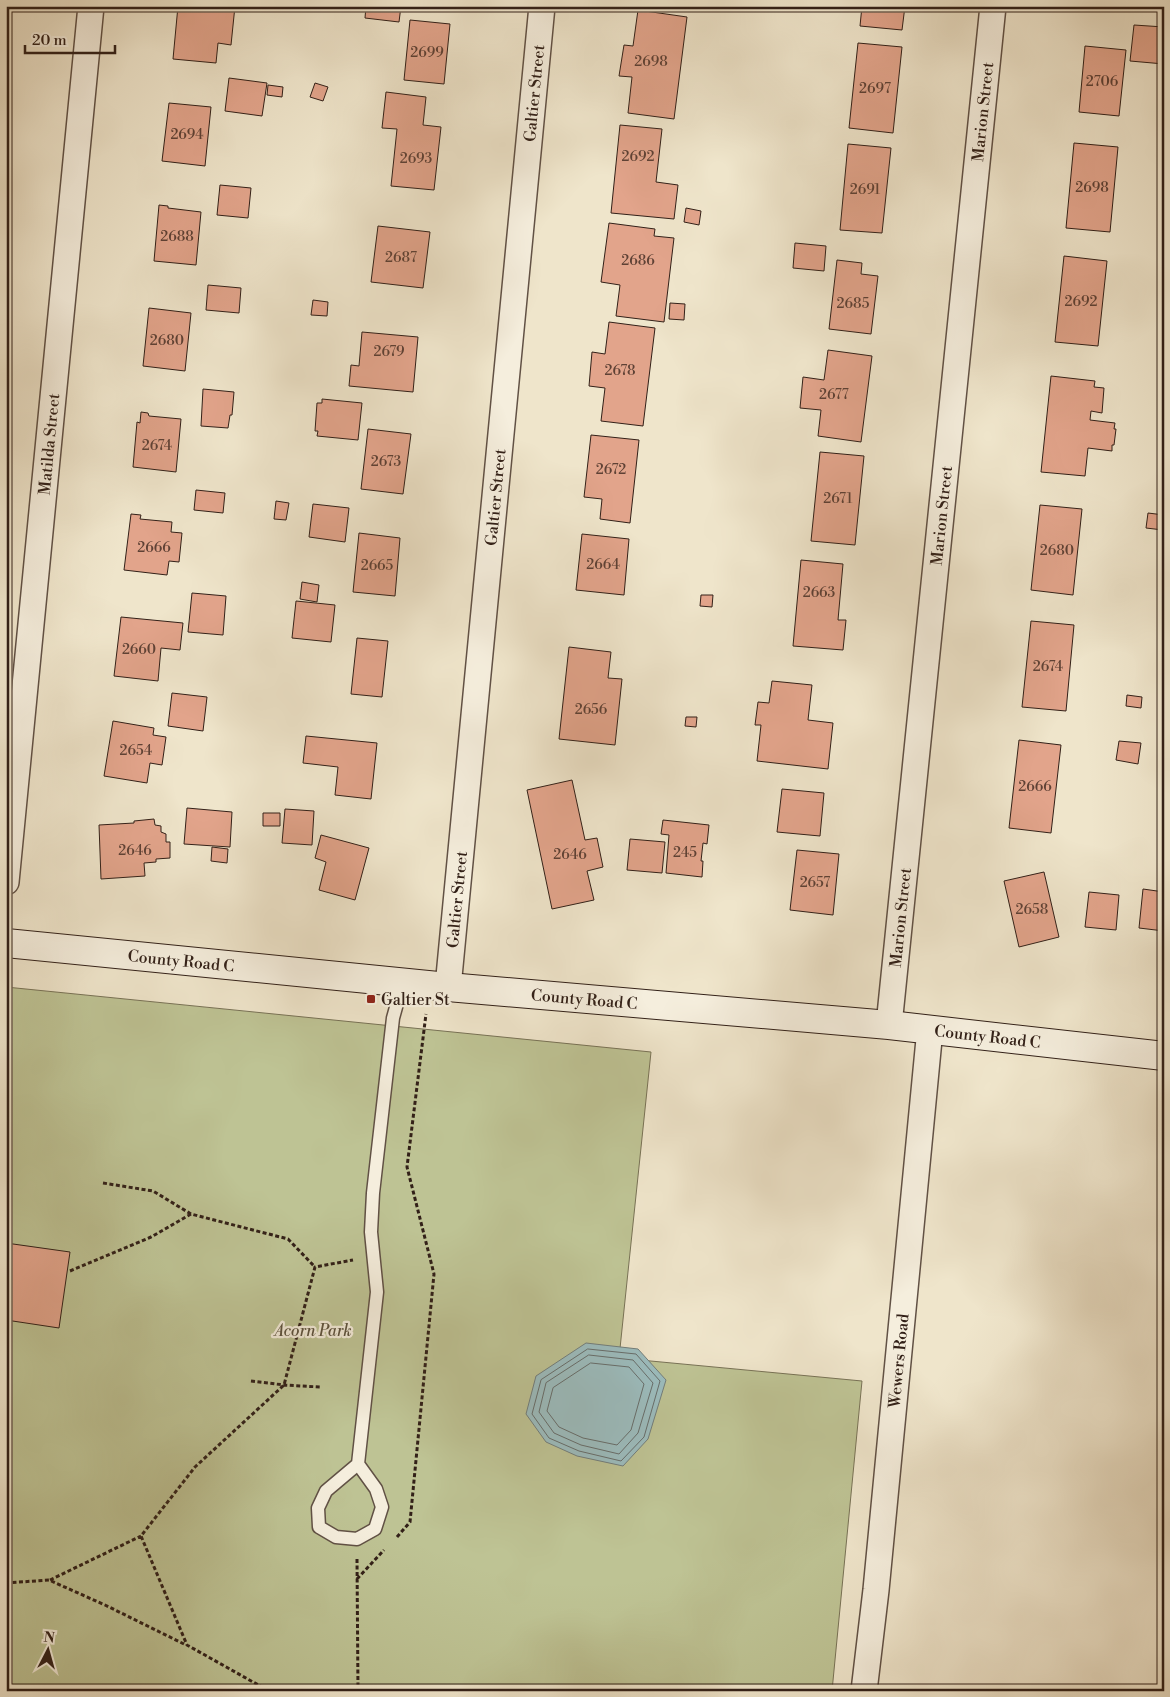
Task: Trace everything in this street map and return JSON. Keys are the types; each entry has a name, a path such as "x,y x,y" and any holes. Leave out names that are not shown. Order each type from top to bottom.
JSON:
{"main road":[{"name":"County Road C","path":"6,943 403,982 930,1029 1164,1056"}],"street":[{"name":"Matilda Street","path":"6,882 91,6"},
{"name":"Galtier Street","path":"448,986 542,6"},
{"name":"Marion Street","path":"889,1025 993,6"},
{"name":"Wewers Road","path":"864,1691 878,1570 930,1029"}],"lane":[{"path":"358,1464 326,1491 318,1508 319,1527 336,1537 357,1539 375,1529 382,1507 376,1489 358,1464 377,1292 371,1232 375,1174 393,1018 403,982"}],"path":[{"path":"358,1579 410,1522 434,1274 407,1167 426,1014"},
{"path":"103,1183 153,1191 191,1214 288,1239 315,1267"},
{"path":"70,1271 151,1237 191,1214"},
{"path":"315,1267 373,1257"},
{"path":"6,1583 49,1580 141,1536 194,1467 284,1385 315,1267"},
{"path":"251,1381 320,1387"},
{"path":"141,1536 186,1645"},
{"path":"357,1539 358,1691"},
{"path":"49,1580 186,1645 269,1691"}],"green space":[{"name":"Acorn Park","path":"6,987 651,1052 619,1358 862,1381 832,1691 6,1691"}],"water":[{"path":"586,1343 638,1349 666,1380 648,1439 623,1466 577,1456 546,1442 526,1414 536,1376"}],"building":[{"path":"178,6 235,6 231,45 218,43 216,63 173,59"},
{"path":"366,6 401,6 399,22 365,18"},
{"path":"755,6 769,6 769,11 755,11"},
{"path":"862,6 905,6 902,30 860,26"},
{"path":"638,10 687,17 674,119 628,113 632,77 619,76 624,45 633,46"},
{"path":"410,20 450,24 444,84 404,80"},
{"path":"1134,25 1164,27 1164,64 1130,61"},
{"path":"858,43 902,47 893,133 849,128"},
{"path":"1085,46 1126,50 1119,116 1079,112"},
{"path":"229,78 267,83 262,116 225,111"},
{"path":"315,83 328,87 323,101 310,97"},
{"path":"268,85 283,87 282,97 267,95"},
{"path":"386,92 426,97 423,125 441,127 434,190 391,186 397,129 382,128"},
{"path":"169,103 211,107 205,166 162,161"},
{"path":"620,125 662,129 656,182 678,185 674,219 611,213"},
{"path":"1074,143 1118,147 1110,232 1066,228"},
{"path":"848,144 891,148 882,233 840,230"},
{"path":"220,185 251,188 248,218 217,215"},
{"path":"159,205 201,212 196,265 154,261"},
{"path":"686,208 701,211 699,225 684,222"},
{"path":"609,223 655,229 654,236 674,238 664,322 616,316 620,285 601,282"},
{"path":"378,226 430,232 423,288 371,282"},
{"path":"795,243 826,246 824,271 793,268"},
{"path":"1064,256 1107,261 1098,346 1055,342"},
{"path":"837,260 862,263 861,274 878,276 871,334 829,329"},
{"path":"208,285 241,288 239,313 206,310"},
{"path":"313,300 328,302 327,316 311,315"},
{"path":"670,303 685,304 684,320 669,319"},
{"path":"149,308 191,313 185,371 143,366"},
{"path":"609,322 655,328 643,426 601,421 605,388 589,386 592,352 605,354"},
{"path":"362,332 418,337 413,392 349,386 351,365 359,366"},
{"path":"828,350 872,356 861,442 818,436 821,410 800,408 803,377 824,380"},
{"path":"1051,376 1095,381 1094,387 1104,388 1102,413 1091,411 1090,420 1115,423 1114,445 1112,445 1112,451 1088,448 1085,476 1041,472"},
{"path":"203,389 234,392 232,415 230,415 228,428 201,426"},
{"path":"322,399 362,403 358,440 317,436 318,431 315,431 317,403 322,403"},
{"path":"141,412 148,413 149,416 181,419 176,472 133,467 137,422 140,423"},
{"path":"368,429 411,434 403,494 361,489"},
{"path":"591,435 639,440 630,523 600,519 602,499 584,497"},
{"path":"820,452 864,456 855,545 811,541"},
{"path":"196,490 225,493 223,513 194,510"},
{"path":"276,501 289,503 286,520 274,519"},
{"path":"313,504 349,508 345,542 309,537"},
{"path":"1040,505 1082,509 1073,595 1031,590"},
{"path":"1148,513 1164,515 1163,530 1146,528"},
{"path":"131,514 141,515 140,519 172,522 171,532 182,533 179,562 169,561 167,575 124,570"},
{"path":"359,533 400,538 395,596 353,592"},
{"path":"582,534 629,539 624,595 576,590"},
{"path":"801,560 843,564 838,620 846,620 843,650 793,646"},
{"path":"302,582 319,585 317,602 300,599"},
{"path":"192,593 226,596 223,635 188,632"},
{"path":"701,595 713,595 712,607 700,606"},
{"path":"296,601 335,605 331,642 292,638"},
{"path":"121,617 183,623 180,650 161,648 158,681 114,676"},
{"path":"1031,621 1074,625 1066,711 1022,707"},
{"path":"357,638 388,641 382,697 351,694"},
{"path":"569,647 611,652 608,678 622,679 615,745 559,739"},
{"path":"772,681 812,685 808,720 833,723 828,769 757,761 761,725 755,725 758,702 769,703"},
{"path":"172,693 207,697 203,731 168,726"},
{"path":"1127,695 1142,697 1141,708 1126,706"},
{"path":"686,717 697,717 696,727 685,726"},
{"path":"113,721 154,728 153,735 166,737 162,765 150,763 147,783 104,776"},
{"path":"306,736 377,743 371,799 335,795 338,767 303,763"},
{"path":"1019,740 1061,745 1051,833 1009,828"},
{"path":"1119,741 1141,743 1138,764 1116,760"},
{"path":"572,780 585,840 597,838 603,867 587,871 594,900 552,909 527,790"},
{"path":"782,789 824,793 820,836 777,832"},
{"path":"187,808 232,812 230,847 184,844"},
{"path":"285,809 314,811 312,845 282,843"},
{"path":"263,813 280,813 280,826 263,826"},
{"path":"154,819 155,825 161,826 161,832 166,834 166,842 170,842 170,858 156,859 156,862 144,863 145,876 101,879 99,825 134,823 134,821"},
{"path":"663,820 709,825 707,844 703,843 702,877 666,873 669,835 661,834"},
{"path":"321,835 369,848 355,900 319,890 326,862 315,858"},
{"path":"630,839 665,842 662,873 627,870"},
{"path":"212,847 228,849 227,863 211,861"},
{"path":"797,850 839,854 833,915 790,910"},
{"path":"1044,872 1059,937 1019,947 1004,881"},
{"path":"1143,889 1164,892 1164,931 1139,928"},
{"path":"1089,892 1119,895 1116,930 1085,927"},
{"path":"6,1243 70,1252 59,1328 6,1320"}],"place":[{"name":"Galtier St","path":"371,999"}]}
